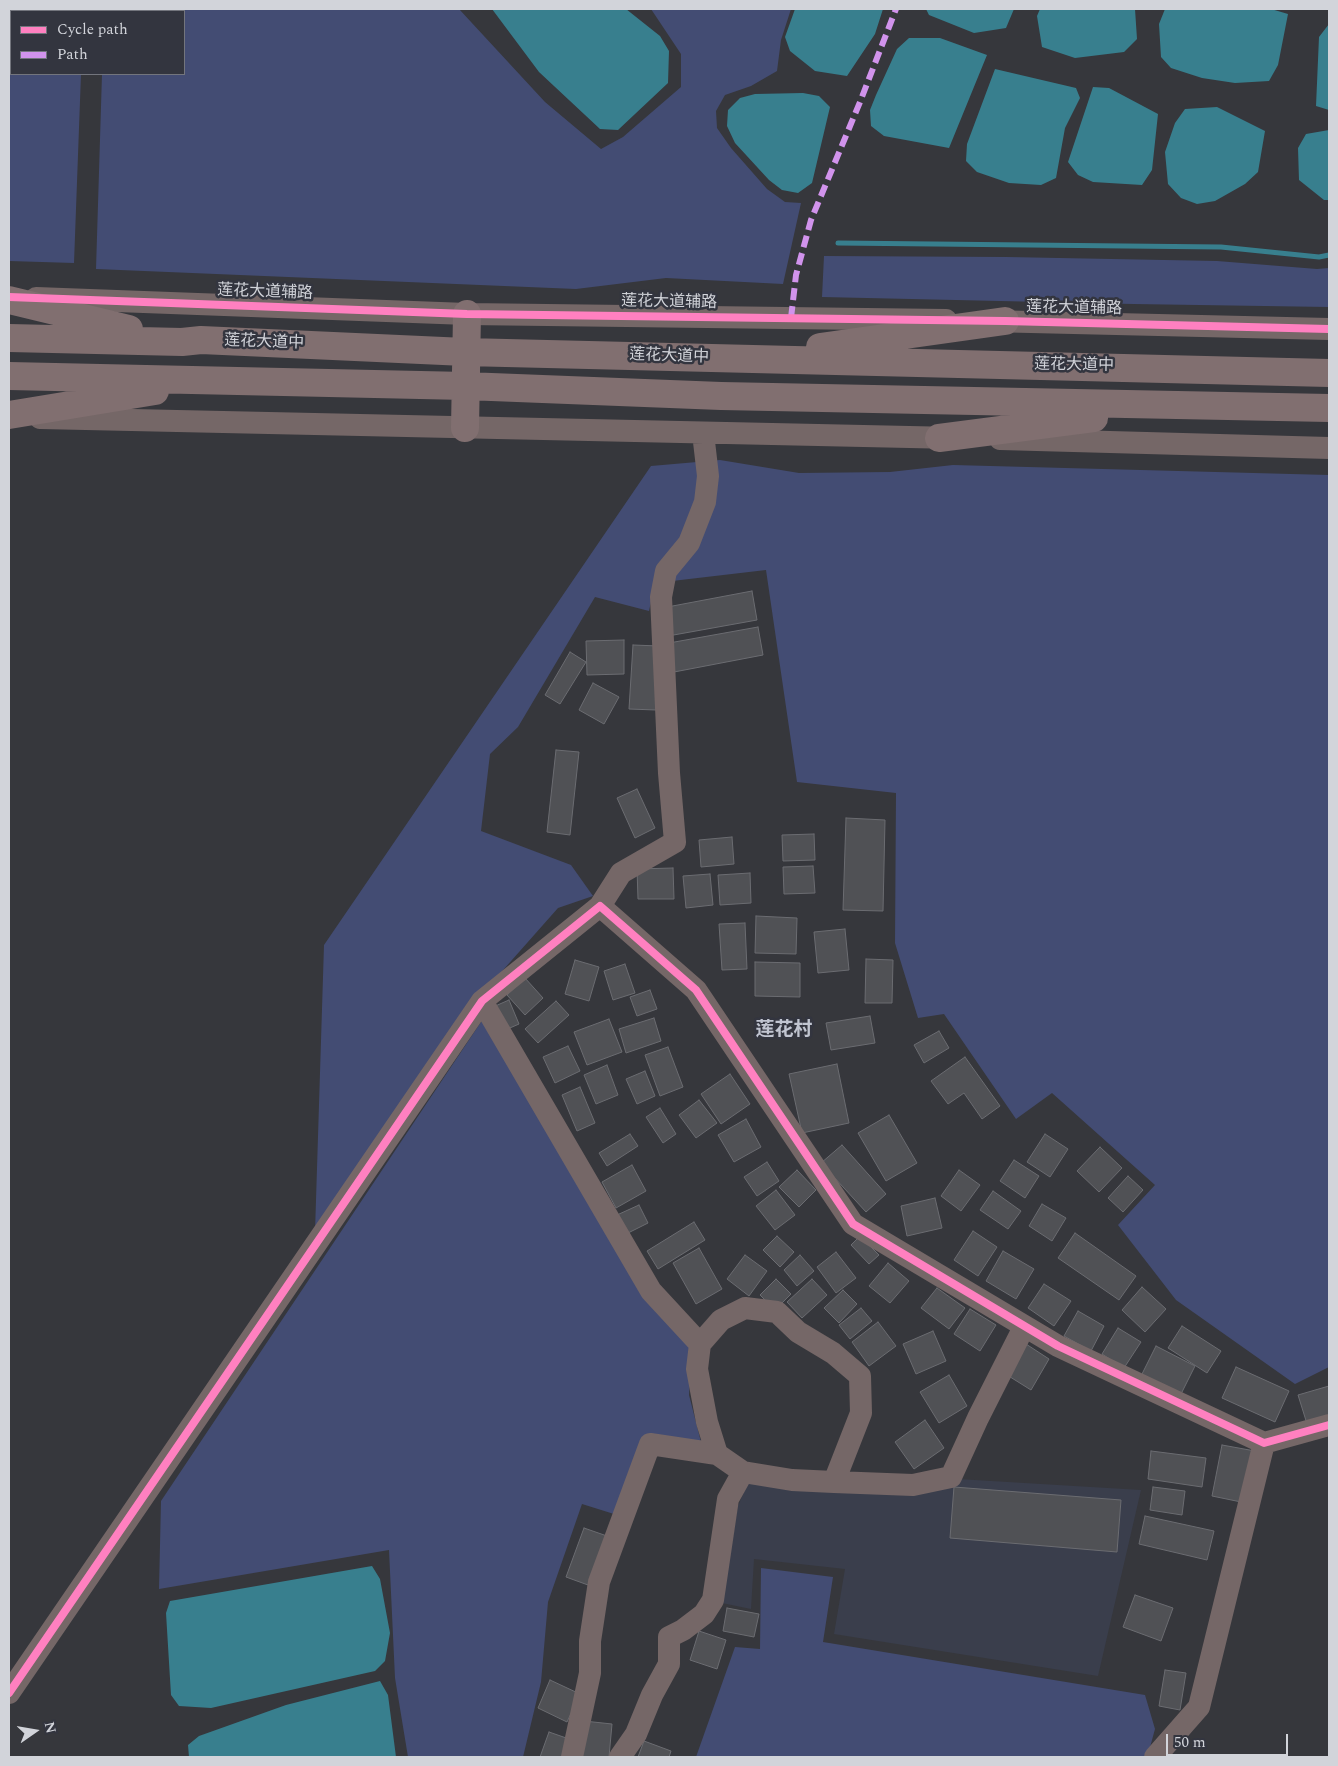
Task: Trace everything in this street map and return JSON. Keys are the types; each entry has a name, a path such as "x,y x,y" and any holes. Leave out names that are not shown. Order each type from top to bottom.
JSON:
{"main road":[{"path":"9,299 191,341 211,380"},
{"path":"465,428 467,314"},
{"path":"721,396 732,358 1005,321"},
{"name":"莲花大道中","path":"9,338 191,341 465,352 1329,373"},
{"path":"9,376 466,386 721,396 1329,408"},
{"path":"9,416 211,380"},
{"path":"939,438 1189,406"}],"street":[{"name":"莲花大道辅路","path":"9,299 467,314 1005,321 1329,330"},
{"path":"9,416 1329,448"},
{"path":"9,1693 482,1001 600,906 621,873 674,842 661,597 666,571 689,543 705,502 708,476 703,433"},
{"path":"600,906 696,990 853,1224 1058,1346 1264,1443 1329,1425"},
{"path":"482,1001 651,1291 700,1344"},
{"path":"717,1454 707,1422 697,1369 700,1344 720,1320 745,1308 777,1312 798,1332 833,1354 860,1376 861,1413 834,1482"},
{"path":"572,1757 590,1673 590,1641 599,1582 650,1444 717,1454 744,1472 792,1480 913,1484 951,1477 1020,1334"},
{"path":"1155,1757 1199,1706 1264,1443"},
{"path":"620,1757 636,1734 652,1695 669,1664 669,1637 683,1630 704,1614 713,1600 728,1499 744,1472"}],"shaded area":[{"path":"9,9 83,9 10,10 10,75 81,75 74,263 9,261"},
{"path":"459,9 545,102 601,149 623,137 681,87 681,54 651,9 791,9 781,40 777,71 751,86 725,95 716,111 717,128 731,148 767,189 785,202 801,203 783,284 666,278 576,289 96,269 102,75 185,75 185,10 104,10"},
{"path":"492,9 626,9 660,36 669,51 668,83 618,130 600,129 539,72"},
{"path":"795,9 883,9 875,34 847,76 815,71 790,51 785,37"},
{"path":"926,9 1014,9 1006,28 974,33 929,15"},
{"path":"1040,9 1135,9 1137,39 1124,52 1075,58 1042,47 1037,16"},
{"path":"1165,9 1271,9 1288,14 1278,65 1269,81 1235,83 1202,78 1171,68 1161,57 1159,24"},
{"path":"1329,24 1329,110 1316,106 1319,37"},
{"path":"909,38 940,38 987,55 949,148 884,136 871,126 870,110 876,95 897,49"},
{"path":"995,69 1076,88 1080,98 1065,128 1056,178 1041,185 1009,183 977,172 966,161 967,144"},
{"path":"1093,87 1109,88 1158,114 1152,170 1142,185 1093,182 1078,175 1068,162"},
{"path":"803,93 819,96 830,107 812,183 798,193 782,190 769,180 735,143 727,126 728,110 740,98 755,94"},
{"path":"1217,107 1265,131 1258,172 1245,184 1215,201 1197,204 1181,198 1168,184 1165,152 1175,123 1185,109"},
{"path":"1329,130 1329,200 1324,200 1299,180 1298,148 1306,134"},
{"path":"824,256 1217,261 1317,269 1329,268 1329,307 822,297"},
{"path":"720,460 799,473 890,472 953,465 1329,475 1329,1367 1295,1384 1176,1300 1118,1225 1155,1185 1052,1093 1016,1119 944,1014 918,1018 895,943 896,793 797,782 766,570 655,583 649,611 595,597 518,727 490,754 481,831 571,865 593,896 558,908 481,995 315,1232 324,945 651,466"},
{"path":"485,1016 692,1348 689,1395 701,1442 646,1436 614,1514 582,1504 548,1602 541,1682 523,1757 408,1757 395,1678 389,1550 159,1589 161,1501"},
{"path":"958,1479 1141,1490 1098,1676 834,1634 845,1569 754,1559 751,1609 722,1603 738,1506 748,1482"},
{"path":"372,1566 380,1579 390,1633 385,1661 375,1671 211,1708 179,1706 171,1695 166,1613 170,1601"},
{"path":"761,1568 833,1577 823,1642 1145,1695 1155,1729 1149,1751 1145,1757 696,1757 735,1647 760,1649"},
{"path":"380,1681 388,1695 396,1757 189,1757 188,1745 199,1736 286,1705"}],"building":[{"path":"752,591 757,620 668,636 662,608"},
{"path":"758,627 763,655 674,672 669,643"},
{"path":"624,640 624,674 587,675 586,641"},
{"path":"633,645 659,646 656,710 629,709"},
{"path":"570,652 586,662 560,704 545,695"},
{"path":"593,683 619,697 604,724 579,710"},
{"path":"556,750 579,752 570,835 547,832"},
{"path":"637,789 655,828 635,838 617,798"},
{"path":"846,818 885,820 883,911 843,910"},
{"path":"814,834 815,860 783,861 782,835"},
{"path":"732,837 734,864 701,867 699,840"},
{"path":"813,866 815,893 784,894 783,867"},
{"path":"673,868 674,899 638,899 637,869"},
{"path":"750,873 751,903 720,905 718,875"},
{"path":"710,874 713,905 686,908 683,876"},
{"path":"756,916 797,918 796,954 755,953"},
{"path":"745,923 747,969 722,970 719,924"},
{"path":"845,929 849,970 818,973 814,932"},
{"path":"866,959 893,960 892,1003 865,1003"},
{"path":"575,960 599,967 589,1001 565,994"},
{"path":"755,962 800,963 800,997 755,996"},
{"path":"625,964 635,993 613,1000 604,971"},
{"path":"525,978 543,998 525,1015 507,995"},
{"path":"650,990 657,1009 637,1016 630,997"},
{"path":"509,1000 519,1024 503,1031 493,1007"},
{"path":"556,1001 569,1015 538,1043 525,1029"},
{"path":"870,1016 875,1043 831,1050 826,1023"},
{"path":"654,1018 661,1041 626,1053 619,1029"},
{"path":"609,1019 622,1052 587,1065 574,1032"},
{"path":"939,1031 949,1048 924,1063 914,1045"},
{"path":"568,1046 580,1071 555,1083 543,1057"},
{"path":"668,1047 683,1087 660,1096 645,1055"},
{"path":"965,1057 1000,1106 982,1119 964,1093 948,1104 931,1081"},
{"path":"837,1064 849,1123 802,1133 789,1074"},
{"path":"607,1065 618,1095 596,1104 584,1075"},
{"path":"645,1071 655,1096 637,1104 626,1079"},
{"path":"730,1074 750,1104 721,1124 701,1094"},
{"path":"580,1087 595,1123 577,1131 562,1095"},
{"path":"699,1100 717,1123 696,1138 679,1115"},
{"path":"660,1108 676,1134 663,1143 646,1117"},
{"path":"889,1115 917,1163 886,1181 858,1133"},
{"path":"746,1119 761,1147 734,1162 718,1135"},
{"path":"630,1134 638,1146 607,1166 599,1153"},
{"path":"1045,1134 1068,1149 1050,1177 1027,1162"},
{"path":"842,1145 886,1194 866,1212 821,1163"},
{"path":"1100,1147 1122,1168 1099,1192 1077,1171"},
{"path":"1014,1160 1039,1176 1025,1198 1000,1181"},
{"path":"767,1162 779,1181 757,1196 744,1177"},
{"path":"632,1165 646,1191 616,1208 602,1182"},
{"path":"797,1170 816,1190 799,1207 779,1187"},
{"path":"959,1170 980,1185 961,1211 941,1196"},
{"path":"1128,1176 1143,1190 1123,1212 1108,1198"},
{"path":"776,1190 795,1215 775,1230 756,1206"},
{"path":"993,1191 1021,1211 1008,1229 980,1210"},
{"path":"935,1198 942,1228 907,1236 901,1206"},
{"path":"1042,1204 1066,1218 1052,1241 1029,1226"},
{"path":"639,1205 648,1223 626,1234 617,1215"},
{"path":"694,1222 705,1240 658,1269 647,1251"},
{"path":"973,1231 997,1247 978,1276 954,1260"},
{"path":"1075,1233 1136,1276 1119,1300 1058,1258"},
{"path":"777,1236 794,1252 780,1267 763,1250"},
{"path":"860,1236 879,1255 869,1264 851,1245"},
{"path":"699,1248 722,1289 696,1304 673,1263"},
{"path":"1003,1251 1034,1269 1016,1299 986,1281"},
{"path":"836,1252 856,1278 836,1293 817,1267"},
{"path":"745,1255 767,1271 749,1296 727,1279"},
{"path":"800,1255 814,1271 797,1286 784,1270"},
{"path":"888,1263 909,1281 890,1303 869,1286"},
{"path":"776,1279 791,1294 775,1310 760,1295"},
{"path":"812,1279 827,1295 802,1318 787,1302"},
{"path":"1044,1284 1071,1301 1054,1326 1028,1308"},
{"path":"1142,1287 1166,1309 1145,1332 1122,1310"},
{"path":"937,1288 965,1308 949,1329 921,1308"},
{"path":"843,1290 857,1304 839,1323 824,1308"},
{"path":"861,1308 872,1321 850,1339 839,1325"},
{"path":"970,1309 996,1325 980,1351 954,1334"},
{"path":"1078,1311 1104,1326 1091,1351 1064,1336"},
{"path":"878,1322 896,1346 869,1366 852,1342"},
{"path":"1182,1326 1221,1351 1207,1373 1168,1348"},
{"path":"1118,1328 1141,1342 1124,1368 1102,1354"},
{"path":"933,1331 946,1361 916,1374 903,1344"},
{"path":"1026,1344 1049,1359 1031,1390 1007,1375"},
{"path":"1156,1346 1195,1366 1178,1400 1139,1380"},
{"path":"1236,1367 1289,1391 1275,1422 1222,1398"},
{"path":"949,1375 967,1406 939,1423 920,1392"},
{"path":"1329,1386 1329,1421 1308,1427 1298,1395"},
{"path":"925,1420 944,1448 914,1469 895,1442"},
{"path":"1222,1445 1255,1451 1246,1503 1212,1496"},
{"path":"1151,1451 1206,1458 1202,1487 1148,1479"},
{"path":"954,1487 1121,1500 1117,1552 950,1538"},
{"path":"1153,1487 1185,1491 1182,1515 1150,1510"},
{"path":"1145,1516 1214,1531 1207,1560 1139,1544"},
{"path":"584,1528 607,1536 588,1585 566,1577"},
{"path":"1135,1595 1173,1608 1161,1641 1123,1627"},
{"path":"727,1608 759,1614 754,1637 723,1631"},
{"path":"699,1631 726,1640 717,1669 690,1660"},
{"path":"1165,1670 1186,1673 1180,1710 1159,1706"},
{"path":"550,1680 580,1694 567,1722 538,1708"},
{"path":"584,1721 612,1724 609,1757 581,1757"},
{"path":"549,1732 572,1740 566,1757 540,1757"},
{"path":"644,1741 671,1751 669,1757 638,1757"}],"waterway":[{"path":"838,243 1221,247 1319,257 1329,255"}],"marked path":[{"path":"791,318 796,275 811,220 896,9"}],"cycle path":[{"path":"9,297 467,314 1005,321 1329,329"},
{"path":"9,1693 482,1001 600,906 696,990 853,1224 1058,1346 1264,1443 1329,1425"}],"district":[{"name":"莲花村","path":"784,1031"}]}
